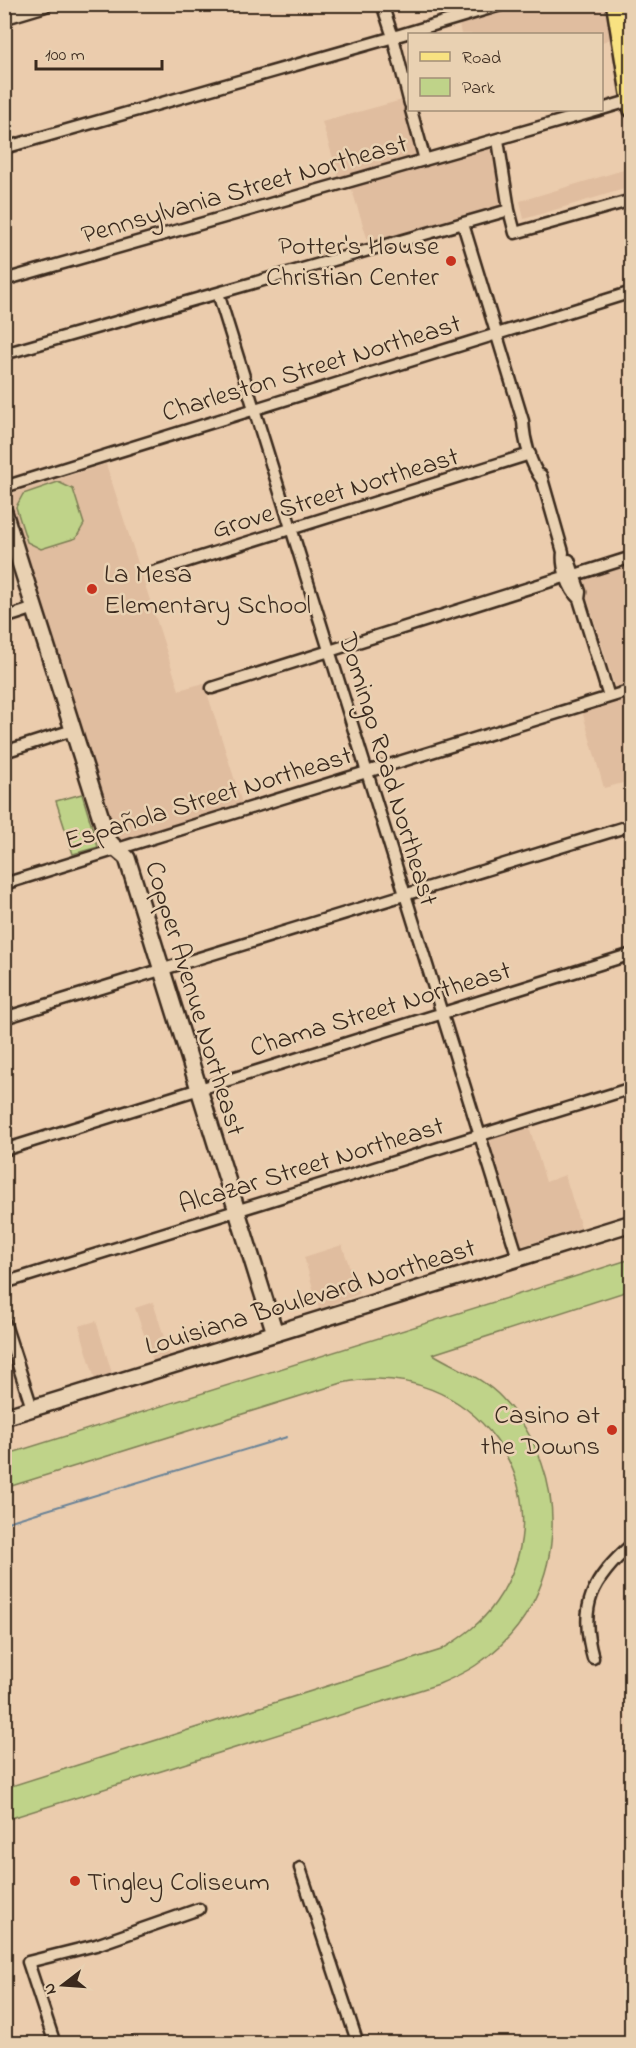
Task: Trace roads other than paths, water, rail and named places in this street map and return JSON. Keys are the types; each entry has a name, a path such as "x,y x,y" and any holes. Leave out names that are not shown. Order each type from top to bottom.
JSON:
{"main road":[{"path":"615,4 631,103"}],"street":[{"path":"4,16 44,4"},
{"path":"381,4 408,97"},
{"path":"4,148 504,4"},
{"name":"Pennsylvania Street Northeast","path":"603,108 631,103"},
{"path":"411,111 425,160"},
{"name":"Pennsylvania Street Northeast","path":"4,280 593,111"},
{"path":"498,140 515,233 632,201"},
{"path":"4,354 509,210"},
{"path":"463,224 523,421 530,454 536,472 542,480"},
{"name":"Charleston Street Northeast","path":"4,487 632,292"},
{"name":"Domingo Road Northeast","path":"218,293 290,531 518,1258"},
{"path":"523,421 534,444 542,480 564,552 568,557 571,575 580,592 579,599 609,697"},
{"name":"Grove Street Northeast","path":"153,572 530,454"},
{"name":"Copper Avenue Northeast","path":"4,512 108,840 127,858 275,1333"},
{"path":"212,688 632,557"},
{"path":"4,618 34,608"},
{"name":"Española Street Northeast","path":"4,884 632,690"},
{"path":"4,752 73,730"},
{"path":"4,1017 632,825"},
{"name":"Chama Street Northeast","path":"4,1150 632,954"},
{"name":"Alcazar Street Northeast","path":"4,1283 632,1088"},
{"name":"Louisiana Boulevard Northeast","path":"4,1417 632,1223"},
{"path":"4,1321 32,1408"},
{"path":"592,1658 586,1624 591,1597 603,1572 632,1544"},
{"path":"300,1868 358,2043"},
{"path":"55,2043 28,1962 96,1945 199,1909"}],"waterway":[{"path":"4,1523 287,1437"}],"place":[{"name":"Potter's House Christian Center","path":"451,261"},
{"name":"La Mesa Elementary School","path":"92,589"},
{"name":"Casino at the Downs","path":"612,1430"},
{"name":"Tingley Coliseum","path":"75,1881"}]}
